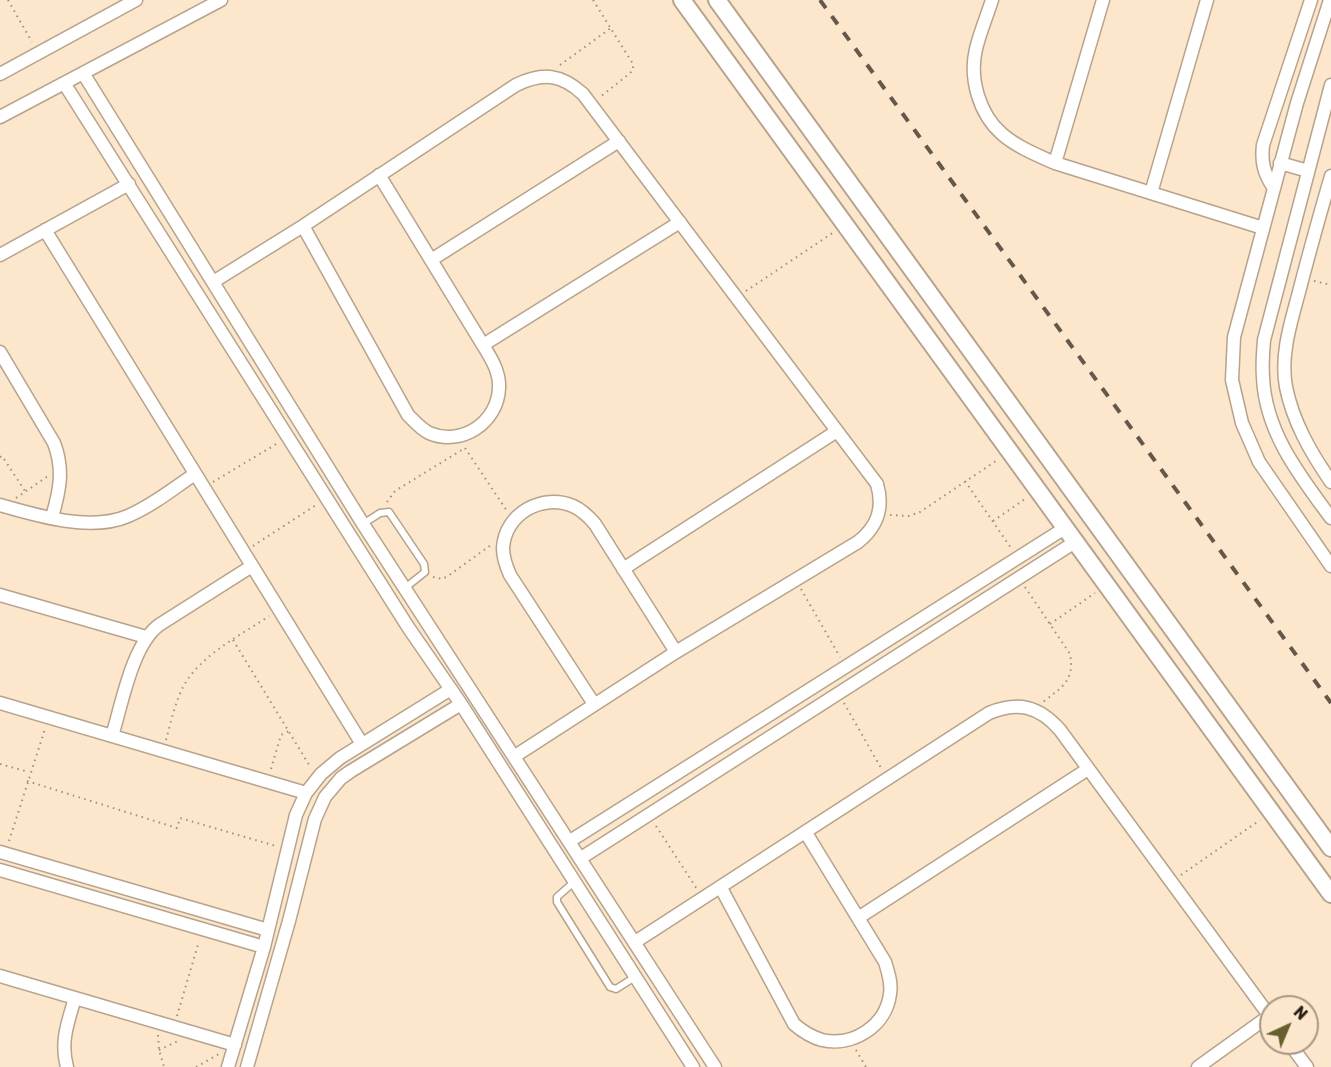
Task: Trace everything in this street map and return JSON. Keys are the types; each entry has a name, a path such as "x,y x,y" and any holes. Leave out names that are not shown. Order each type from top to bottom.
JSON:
{"street":[{"path":"0,74 136,0"},
{"path":"0,117 221,0"},
{"path":"682,0 1331,894"},
{"path":"717,0 1331,849"},
{"path":"992,0 976,51 974,81 983,110 1002,133 1032,153 1055,163 1263,228"},
{"path":"1055,163 1103,0"},
{"path":"1151,193 1207,0"},
{"path":"1273,187 1265,175 1261,160 1263,145 1311,0"},
{"path":"1330,0 1273,187 1234,337 1232,380 1242,423 1259,462 1331,566"},
{"path":"83,73 363,524 715,1067"},
{"path":"213,282 303,226 516,85 544,76 558,78 572,84 591,104 876,484 880,496 880,509 876,522 868,533 796,580 676,652 515,756"},
{"path":"64,82 326,499 408,627 461,704 693,1067"},
{"path":"1331,85 1264,340 1263,379 1269,412 1280,445 1302,480 1331,518"},
{"path":"431,260 619,141"},
{"path":"108,153 126,142"},
{"path":"1280,163 1308,171"},
{"path":"303,226 408,415 418,426 444,437 471,432 483,424 492,414 498,400 500,386 497,372 483,345 379,175"},
{"path":"1331,176 1302,279 1285,355 1286,385 1293,414 1320,467 1331,482"},
{"path":"0,255 129,184"},
{"path":"843,220 863,200"},
{"path":"483,345 680,222"},
{"path":"45,230 362,744"},
{"path":"1281,273 1302,279"},
{"path":"0,352 54,443 60,467 59,492 52,517"},
{"path":"623,569 837,431"},
{"path":"1302,480 1320,467"},
{"path":"2,506 79,523 96,524 129,516 195,474"},
{"path":"594,704 510,575 505,562 503,548 506,533 513,521 524,511 542,503 562,502 575,506 586,514 595,524 676,652"},
{"path":"570,841 1020,557 1070,535"},
{"path":"580,858 1019,578 1070,535"},
{"path":"1020,557 1032,569"},
{"path":"112,736 138,651 146,637 159,625 252,566"},
{"path":"0,595 146,637"},
{"path":"408,627 423,616"},
{"path":"228,1067 264,947 296,815 306,794 330,765 451,689"},
{"path":"0,704 306,794"},
{"path":"247,1067 319,808 332,787 351,771 461,704"},
{"path":"635,942 989,713 1011,707 1033,709 1052,721 1259,1002"},
{"path":"406,717 415,732"},
{"path":"1246,777 1268,761"},
{"path":"858,918 1089,769"},
{"path":"616,813 625,829"},
{"path":"721,888 794,1024 819,1040 834,1042 849,1040 864,1034 877,1023 885,1010 890,994 890,978 885,962 806,833"},
{"path":"288,843 309,842"},
{"path":"3,853 268,930"},
{"path":"0,870 264,947"},
{"path":"596,915 611,906"},
{"path":"208,931 217,915"},
{"path":"0,976 235,1045"},
{"path":"67,1067 64,1039 75,998"},
{"path":"1198,1067 1259,1025"}],"lane":[{"path":"363,524 385,511 393,516 424,564 425,572 405,588"},
{"path":"575,882 557,897 557,902 610,987 616,989 635,977"}],"path":[{"path":"8,0 38,53"},
{"path":"591,104 633,70 632,59 593,0"},
{"path":"544,76 611,28"},
{"path":"737,297 843,220"},
{"path":"1302,279 1331,285"},
{"path":"458,436 513,521"},
{"path":"203,487 288,437"},
{"path":"385,511 387,500 395,491 465,447"},
{"path":"880,509 887,515 909,516 921,512 1010,451"},
{"path":"0,458 2,456 26,491"},
{"path":"2,506 60,467"},
{"path":"965,481 1020,557"},
{"path":"993,521 1038,491"},
{"path":"243,552 326,499"},
{"path":"425,572 435,578 448,576 506,533"},
{"path":"1019,578 1070,654 1072,666 1069,678 1062,687 1033,709"},
{"path":"796,580 846,667"},
{"path":"1050,624 1107,585"},
{"path":"163,751 184,685 204,661 279,609"},
{"path":"233,640 317,778"},
{"path":"838,693 888,779"},
{"path":"3,853 49,718"},
{"path":"267,782 281,735 289,731"},
{"path":"0,764 30,772"},
{"path":"27,781 177,828 180,818 288,843"},
{"path":"1171,882 1272,812"},
{"path":"648,814 703,899"},
{"path":"173,1027 208,931"},
{"path":"160,1023 159,1050 164,1067"},
{"path":"849,1040 867,1067"},
{"path":"196,1067 235,1045"}],"railway":[{"path":"820,0 1331,703"}]}
